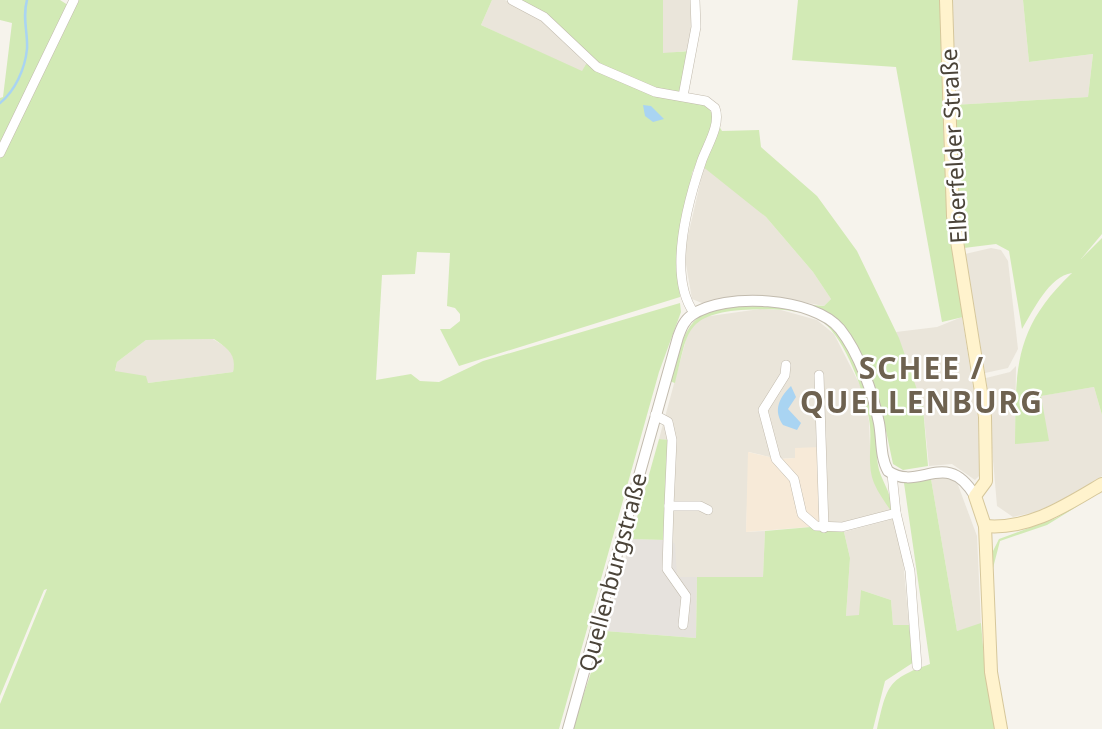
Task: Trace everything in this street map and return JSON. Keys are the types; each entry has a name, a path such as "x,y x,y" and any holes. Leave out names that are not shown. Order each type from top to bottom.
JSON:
{"main road":[{"name":"Elberfelder Straße","path":"946,0 948,135 953,216 984,408 986,481 975,496"},
{"path":"985,526 1020,524 1042,518 1102,484"},
{"path":"975,496 985,526 990,672 1001,729"}],"street":[{"path":"0,153 74,0"},
{"path":"512,0 544,17 580,55 597,67 655,92 711,104 717,120 701,163 680,257 687,300 699,311 738,303 774,302 808,308 834,323 852,349 871,393 879,420 884,463 892,474 896,513 911,571 917,666"},
{"path":"683,96 696,27 695,0"},
{"name":"Quellenburgstraße","path":"568,729 678,337 684,323 699,311"},
{"path":"786,365 785,375 763,410 776,459 794,479 802,513 816,526 824,528 842,527 896,513"},
{"path":"820,375 824,528"},
{"name":"Quellenburgstraße","path":"655,415 668,422 672,440 667,569 686,596 683,625"},
{"path":"892,474 904,477 932,472 958,475 975,496"},
{"name":"Quellenburgstraße","path":"669,506 700,506 708,510"}],"shaded area":[{"path":"492,0 505,0 533,13 586,64 582,72 481,25"},
{"path":"663,0 692,0 691,50 663,54"},
{"path":"952,0 1023,0 1029,62 1093,54 1088,97 953,105"},
{"path":"705,162 766,217 813,272 831,299 824,306 781,298 702,303 692,299 684,253"},
{"path":"991,248 1001,250 1008,261 1018,349 1008,368 985,373 965,254"},
{"path":"760,309 781,310 817,320 834,334 861,387 869,421 871,471 891,511 829,526 796,458 778,459 749,452 746,532 765,531 763,577 677,577 665,540 669,440 659,439 687,336 694,322 703,317"},
{"path":"962,317 978,418 980,475 975,480 952,464 929,466 923,408 896,332 937,327"},
{"path":"213,339 230,350 235,362 233,372 148,383 115,372 117,362 146,340"},
{"path":"1016,366 1015,444 1040,396 1094,387 1102,415 1102,476 1036,512 1013,517 997,506 986,378 1010,372"},
{"path":"820,447 822,526 746,532 748,452 778,459 795,458 795,448"},
{"path":"943,475 953,478 958,485 977,536 981,624 957,631 931,479"},
{"path":"893,519 902,549 909,625 893,625 891,600 861,590 860,616 846,616 850,558 844,532"},
{"path":"631,539 669,540 675,544 677,577 697,577 696,638 605,631"}],"green space":[{"path":"0,0 60,0 71,7 75,0 492,0 481,25 582,71 586,64 708,107 722,131 759,130 761,147 817,196 857,251 899,338 923,407 928,466 903,470 893,464 882,412 834,317 812,305 824,306 831,299 813,272 766,217 697,162 692,173 688,205 677,246 680,297 459,366 440,329 450,329 460,321 460,314 455,308 447,306 450,253 417,252 415,274 382,275 376,380 411,374 420,381 439,382 483,361 680,303 681,312 659,372 559,729 0,729 0,704 47,589 44,590 0,696 0,98 3,97 12,23 0,20","holes":["214,339 232,356 233,372 148,383 146,376 115,371 117,362 146,340"]},
{"path":"519,0 663,0 663,53 690,51 681,92 661,91 617,73 573,44"},
{"path":"798,0 940,0 949,221 963,317 942,322 896,67 792,60"},
{"path":"1023,0 1102,0 1102,234 1081,259 1102,238 1102,415 1094,387 1041,396 1049,441 1015,444 1018,371 1028,332 1038,313 1072,273 1056,280 1049,287 1022,329 1009,251 996,244 964,248 958,207 953,105 1088,97 1093,54 1029,62"},
{"path":"771,306 804,311 822,319 851,354 865,387 874,419 878,465 891,499 891,511 872,476 869,419 859,382 839,341 824,323 806,314 773,309 741,310 708,317 698,322 691,330 675,383 669,381 683,339 699,317 726,308"},
{"path":"659,439 670,440 665,540 631,539"},
{"path":"931,479 957,631 981,623 985,670 996,729 877,729 883,703 891,686 905,674 930,664 904,483"},
{"path":"1102,491 1047,525 1000,541 993,568 993,551 999,539 1056,518"},
{"path":"811,527 844,532 850,558 846,616 859,615 861,590 891,600 893,625 909,625 914,662 885,681 873,729 572,729 605,631 696,638 697,577 763,577 765,531"}],"water":[{"path":"643,105 651,106 664,119 653,122 645,116"},
{"path":"791,386 796,397 788,409 801,423 797,430 783,425 778,414 783,395"}],"waterway":[{"path":"0,103 15,86 24,64 27,49 27,0"}],"district":[{"name":"SCHEE / QUELLENBURG","path":"922,384"}]}
